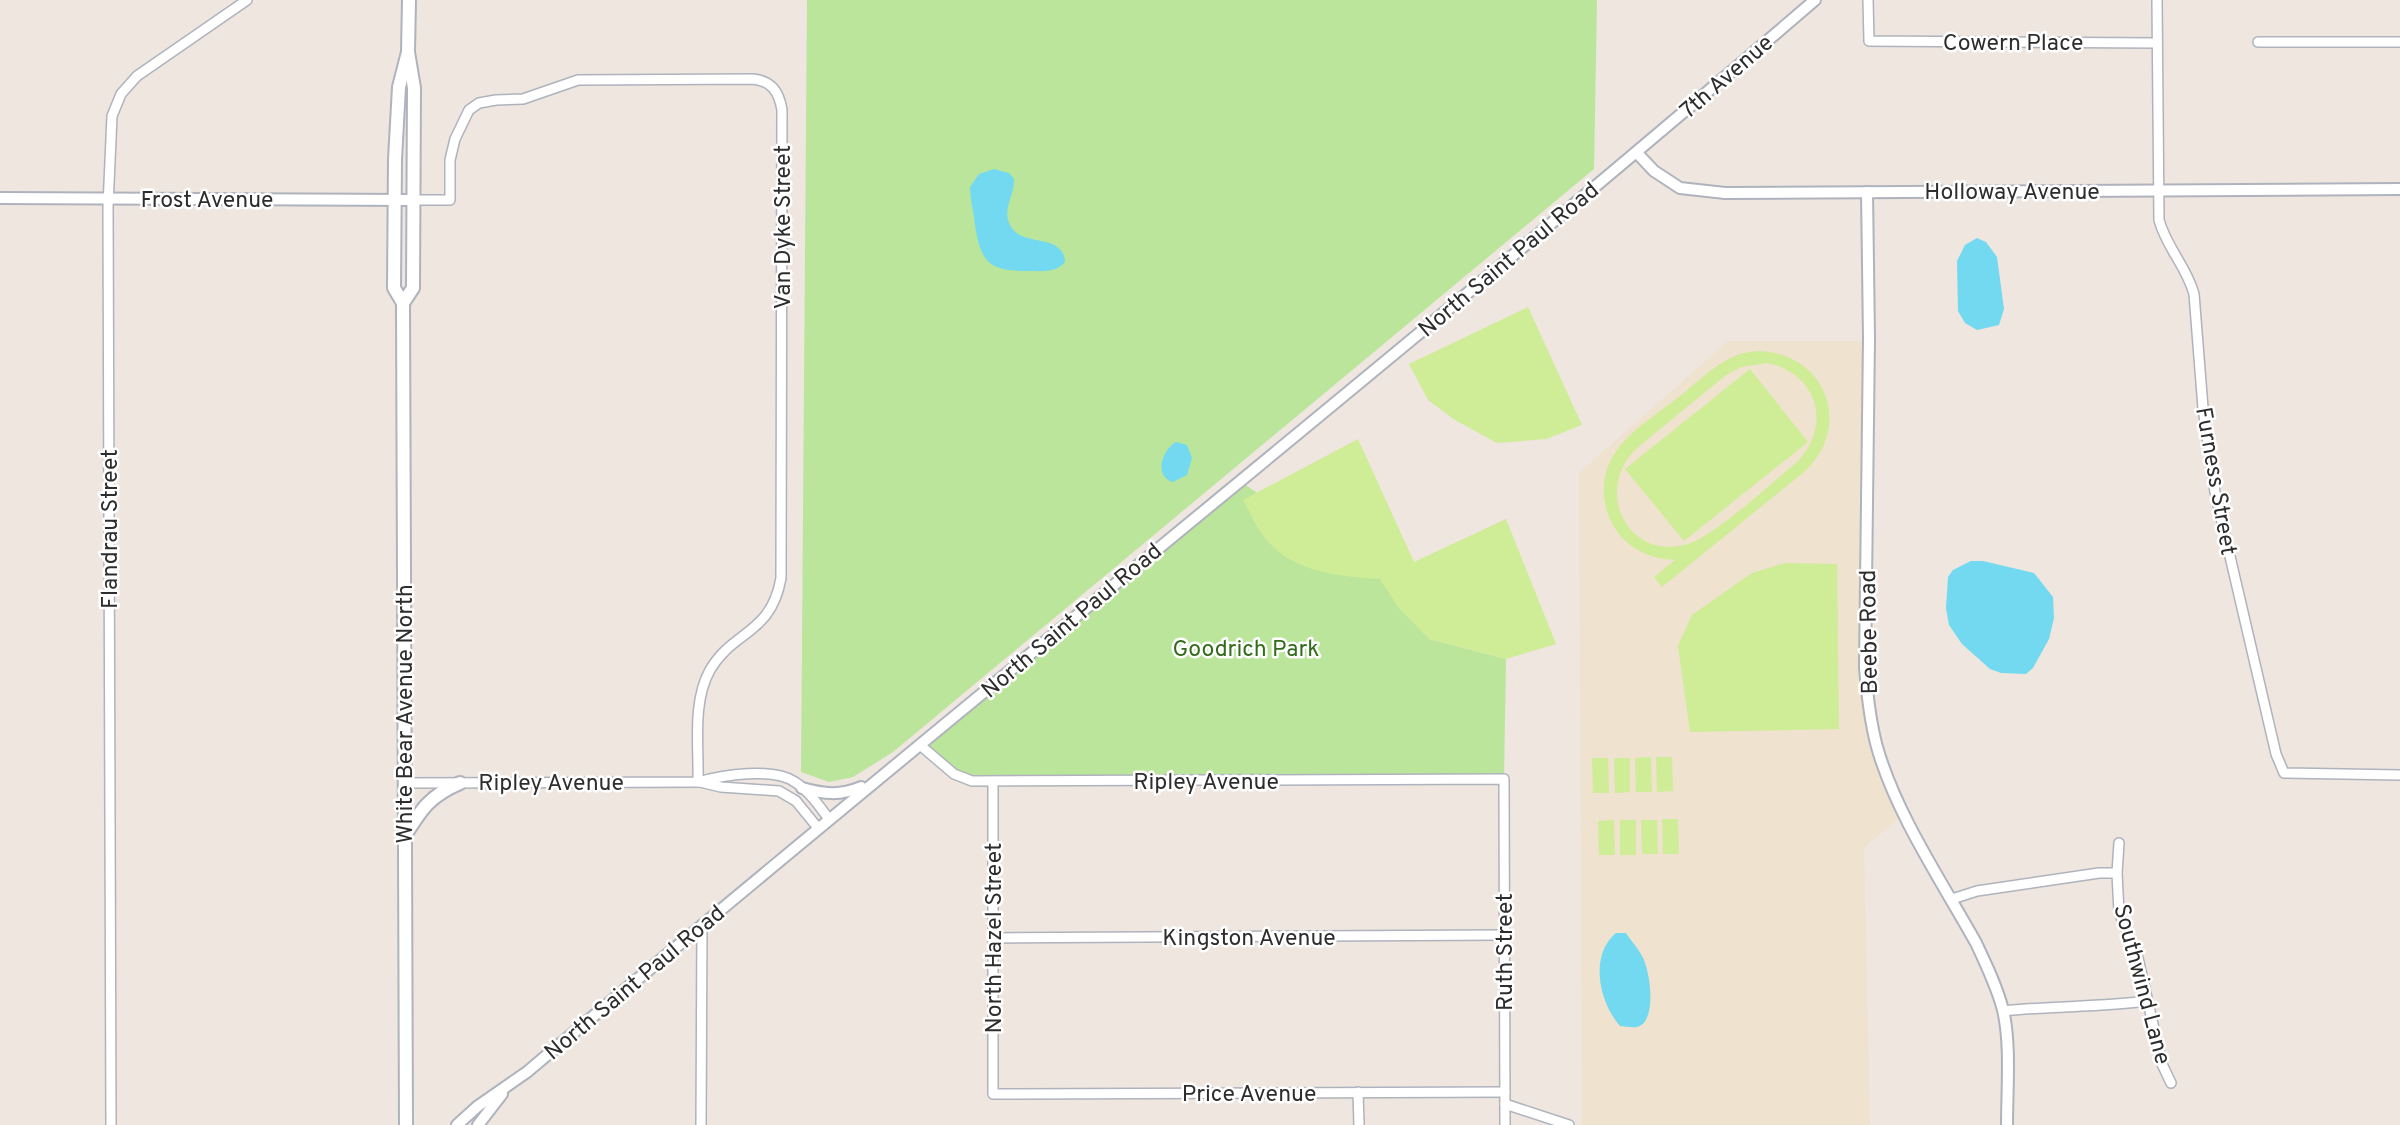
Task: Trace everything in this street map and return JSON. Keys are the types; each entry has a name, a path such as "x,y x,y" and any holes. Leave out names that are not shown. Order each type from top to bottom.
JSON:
{"main road":[{"name":"White Bear Avenue North","path":"406,1125 404,303 412,288 414,88 408,52 409,0"},
{"name":"White Bear Avenue North","path":"404,303 394,288 395,200 399,88 408,52"},
{"path":"404,838 433,797 460,783"}],"street":[{"name":"Flandrau Street","path":"111,1125 109,198 112,117 121,94 137,76 247,0"},
{"name":"7th Avenue","path":"1637,153 1815,0"},
{"name":"Cowern Place","path":"1868,0 1869,41 2157,43"},
{"name":"Furness Street","path":"2157,0 2159,220 2164,239 2189,277 2194,294 2203,408 2215,492 2276,754 2284,773 2400,775"},
{"path":"2258,42 2400,42"},
{"name":"Van Dyke Street","path":"413,200 450,200 450,160 455,139 469,110 479,103 523,99 578,79 759,79 772,86 779,94 782,110 781,578 778,592 767,614 751,631 718,657 703,684 699,709 698,782"},
{"name":"Holloway Avenue","path":"1637,153 1654,172 1680,188 1725,193 2400,189"},
{"name":"North Saint Paul Road","path":"457,1125 1637,153"},
{"name":"Beebe Road","path":"1867,192 1867,696 1877,747 1894,793 1987,967 2003,1011 2007,1049 2007,1125"},
{"name":"Frost Avenue","path":"0,198 413,200"},
{"name":"Ripley Avenue","path":"920,745 954,774 972,780 993,782 1504,779"},
{"name":"Ripley Avenue","path":"698,782 721,776 768,775 789,779 802,788 829,819"},
{"name":"Ruth Street","path":"1504,779 1505,1125"},
{"name":"Ripley Avenue","path":"404,783 698,782 721,787 779,791 796,801 818,828"},
{"path":"802,788 825,794 847,793 874,782"},
{"name":"North Hazel Street","path":"993,782 993,1094"},
{"name":"Southwind Lane","path":"2119,843 2119,912 2138,958 2162,1064 2171,1083"},
{"path":"1952,899 1977,891 2099,873 2117,873"},
{"path":"701,1125 702,925"},
{"name":"Kingston Avenue","path":"993,938 1504,935"},
{"path":"2003,1011 2048,1006 2103,1007 2148,1001"},
{"name":"North Saint Paul Road","path":"478,1125 505,1088"},
{"name":"Price Avenue","path":"993,1094 1505,1092"},
{"path":"1358,1093 1359,1125"},
{"path":"1505,1104 1569,1125"}],"shaded area":[{"path":"1728,341 1864,341 1860,658 1863,700 1868,733 1901,816 1864,848 1870,1125 1582,1125 1579,473"}],"green space":[{"path":"807,0 1597,0 1594,169 893,752 853,777 829,782 801,772"},
{"path":"1528,307 1582,425 1546,439 1497,443 1455,420 1428,400 1409,364"},
{"path":"1758,351 1782,355 1801,364 1816,378 1825,395 1829,414 1827,434 1819,454 1804,472 1662,587 1654,577 1675,560 1648,555 1631,546 1620,535 1612,523 1604,495 1608,466 1621,445 1645,422 1709,372 1735,356","holes":["1767,363 1798,378 1808,390 1817,418 1814,434 1796,463 1725,522 1696,541 1684,545 1663,546 1646,541 1632,531 1622,517 1617,500 1618,482 1624,464 1637,448 1726,375 1741,367"]},
{"path":"1750,369 1808,442 1684,541 1625,469"},
{"path":"1358,439 1414,562 1506,519 1556,644 1506,659 1429,639 1398,607 1380,579 1317,571 1276,550 1262,534 1243,500"},
{"name":"Goodrich Park","path":"1240,481 1380,579 1429,639 1506,659 1504,779 993,782 954,774 920,745"},
{"path":"1785,563 1837,564 1839,729 1690,732 1678,646 1692,615 1752,573"},
{"path":"1651,757 1652,792 1636,792 1635,758"},
{"path":"1656,757 1672,757 1673,791 1657,792"},
{"path":"1592,758 1608,758 1609,793 1593,793"},
{"path":"1614,758 1630,758 1630,792 1615,793"},
{"path":"1662,819 1678,819 1679,854 1663,854"},
{"path":"1614,820 1615,855 1599,855 1598,821"},
{"path":"1620,820 1636,820 1636,855 1620,855"},
{"path":"1641,820 1657,820 1658,854 1642,854"}],"water":[{"path":"994,169 1009,173 1014,179 1007,212 1014,231 1057,246 1065,262 1061,266 1048,271 1016,271 996,267 984,257 977,238 970,187 979,174"},
{"path":"1977,238 1986,242 1997,257 2004,309 1999,325 1977,330 1965,323 1958,311 1957,261 1965,245"},
{"path":"1176,442 1187,445 1192,458 1187,475 1173,482 1167,479 1161,469 1167,451"},
{"path":"1971,561 1983,561 2034,573 2053,597 2054,618 2049,639 2033,668 2026,674 2001,673 1990,669 1962,644 1949,625 1946,608 1948,577 1953,570"},
{"path":"1616,933 1626,933 1640,953 1648,972 1648,1016 1644,1023 1637,1027 1620,1026 1602,992 1602,953"}]}
